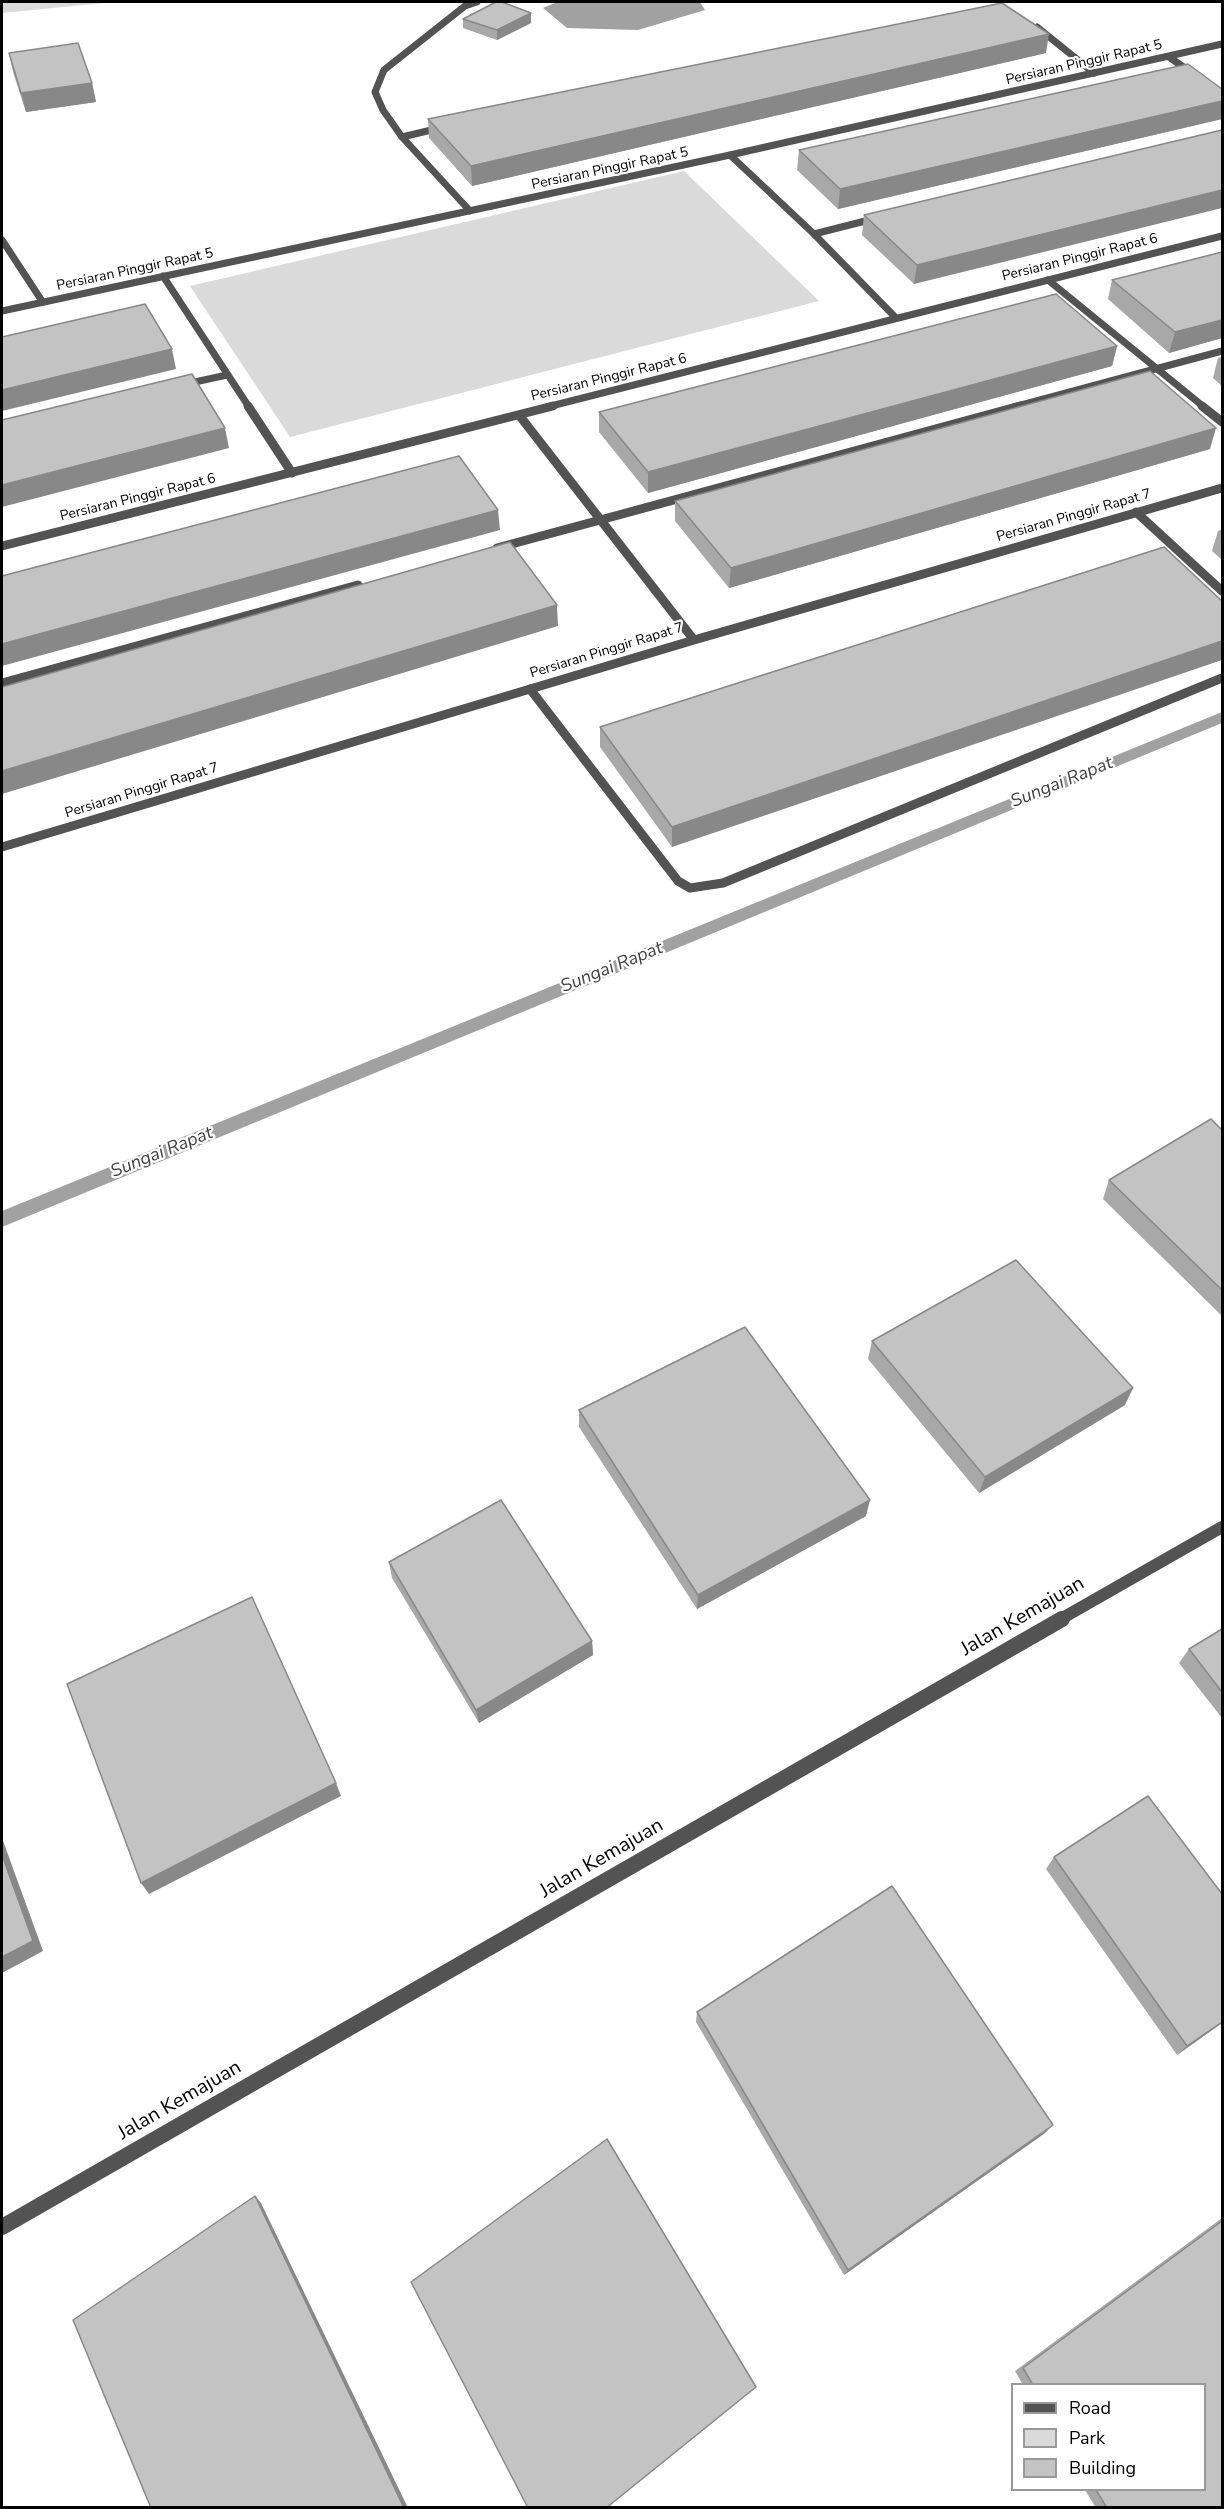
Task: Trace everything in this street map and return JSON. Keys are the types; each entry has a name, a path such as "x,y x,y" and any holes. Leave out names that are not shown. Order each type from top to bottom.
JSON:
{"street":[{"path":"470,211 402,137 383,110 375,92 384,70 455,12 477,2"},
{"path":"1032,24 1094,73"},
{"name":"Persiaran Pinggir Rapat 5","path":"2,311 730,155 1222,45"},
{"path":"1168,57 1204,81"},
{"path":"402,137 454,125"},
{"path":"730,155 814,234 896,318"},
{"path":"814,234 882,217"},
{"name":"Persiaran Pinggir Rapat 6","path":"2,546 1222,236"},
{"path":"2,240 42,302"},
{"path":"163,276 292,473"},
{"path":"1048,280 1222,422"},
{"path":"487,550 1222,351"},
{"path":"170,388 227,375"},
{"path":"519,415 694,640"},
{"name":"Persiaran Pinggir Rapat 7","path":"2,847 694,640 1222,488"},
{"path":"1136,512 1222,591"},
{"path":"2,683 371,582"},
{"path":"530,689 678,881 690,888 723,883 1222,678"},
{"name":"Jalan Kemajuan","path":"2,2227 1222,1527"}],"green space":[{"path":"2,2 114,2 2,13"},
{"path":"684,171 819,301 290,437 190,286"}],"shaded area":[{"path":"557,2 700,2 705,10 638,30 567,28 543,8"}],"building":[{"path":"496,2 531,13 497,30 463,19"},
{"path":"1002,3 1049,34 471,166 428,119"},
{"path":"78,43 92,83 21,93 9,53"},
{"path":"1188,64 1222,89 1222,101 840,189 799,150"},
{"path":"1222,130 1222,190 917,265 864,215"},
{"path":"1222,252 1222,320 1175,332 1112,280"},
{"path":"1056,294 1117,346 648,472 599,412"},
{"path":"145,304 172,349 2,390 2,337"},
{"path":"1150,371 1216,428 731,568 675,501"},
{"path":"192,374 225,428 2,485 2,420"},
{"path":"459,456 498,510 2,644 2,576"},
{"path":"510,542 557,605 2,771 2,687"},
{"path":"1164,547 1222,601 1222,641 672,827 600,727"},
{"path":"1211,1119 1222,1130 1222,1290 1109,1180"},
{"path":"1016,1260 1133,1388 985,1477 872,1341"},
{"path":"745,1327 870,1500 698,1595 579,1410"},
{"path":"501,1500 592,1641 476,1710 389,1562"},
{"path":"252,1597 336,1783 141,1883 67,1684"},
{"path":"1222,1629 1222,1692 1189,1649"},
{"path":"1148,1796 1222,1894 1222,2022 1187,2046 1054,1857"},
{"path":"2,1855 33,1941 2,1957"},
{"path":"892,1886 1053,2125 848,2270 697,2012"},
{"path":"607,2139 756,2387 606,2508 528,2508 411,2282"},
{"path":"255,2196 404,2508 151,2508 73,2320"},
{"path":"1222,2221 1222,2508 1107,2508 1097,2491 1206,2491 1206,2383 1032,2383 1023,2368"}],"waterway":[{"name":"Sungai Rapat","path":"2,1219 1222,717"}]}
